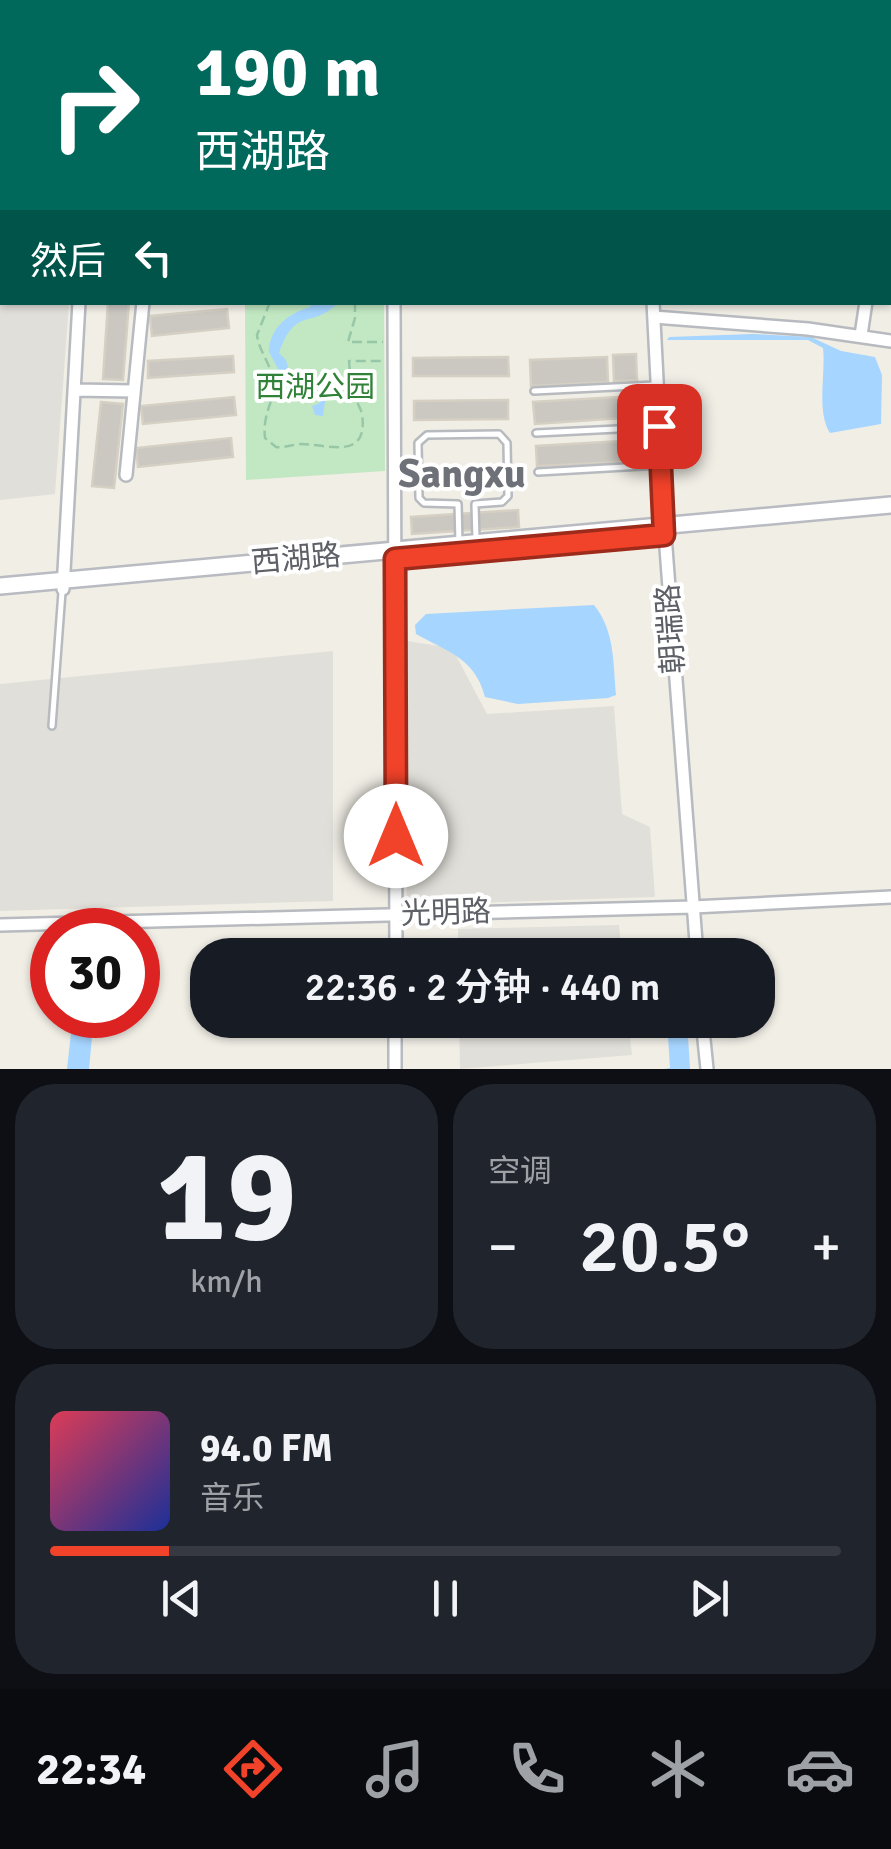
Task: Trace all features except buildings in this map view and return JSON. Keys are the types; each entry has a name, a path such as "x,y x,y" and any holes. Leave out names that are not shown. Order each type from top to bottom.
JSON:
{"main road":[{"name":"西湖路","path":"0,595 63,585 664,530 891,504"},
{"name":"西湖路","path":"395,554 476,542 891,514"},
{"name":"西湖路","path":"0,586 63,585"}],"street":[{"path":"63,585 79,305"},
{"path":"126,475 142,305"},
{"path":"394,305 396,938"},
{"name":"朝瑞路","path":"654,305 664,530 696,938"},
{"path":"861,334 866,305"},
{"path":"654,317 861,334 891,341"},
{"path":"74,390 133,392"},
{"name":"光明路","path":"0,926 693,907 891,897"},
{"path":"395,1038 395,1069"},
{"path":"703,1038 706,1069"}],"lane":[{"path":"534,391 658,385"},
{"path":"536,433 659,426"},
{"path":"458,544 458,504 424,503 419,498 418,443 427,435 498,434 507,443 508,496 502,502 475,504 476,542"},
{"path":"538,472 661,464"},
{"path":"52,726 63,585"}],"path":[{"path":"269,305 256,335 273,382 263,422 265,438 276,447 300,444 327,449 347,447 357,440 363,426 349,361 394,362"},
{"path":"355,305 356,318 348,342 394,342"}],"shaded area":[{"path":"0,305 69,305 55,494 0,500"},
{"path":"407,641 452,648 487,714 614,706 622,814 650,827 655,897 407,905"},
{"path":"333,651 333,901 0,911 0,684"},
{"path":"619,925 620,938 458,938 458,929"},
{"path":"459,1038 630,1038 632,1055 460,1069"}],"green space":[{"name":"西湖公园","path":"245,305 384,305 385,471 246,480"}],"water":[{"path":"336,305 298,323 279,353 286,360 290,375 313,388 325,401 323,416 315,415 312,406 320,403 317,398 284,380 269,352 272,336 282,323 310,307"},
{"path":"753,334 811,337 841,351 875,357 882,375 881,424 830,433 822,403 823,348 808,340 667,340"},
{"path":"594,605 612,648 616,695 608,698 518,704 485,697 467,665 416,634 415,625 426,614"},
{"path":"70,1038 92,1038 89,1069 67,1069"},
{"path":"668,1038 688,1038 690,1069 664,1069 670,1068"}],"district":[{"name":"Sangxu","path":"462,474"}],"route":[{"path":"396,836 395,559 664,535 659,426"}]}
